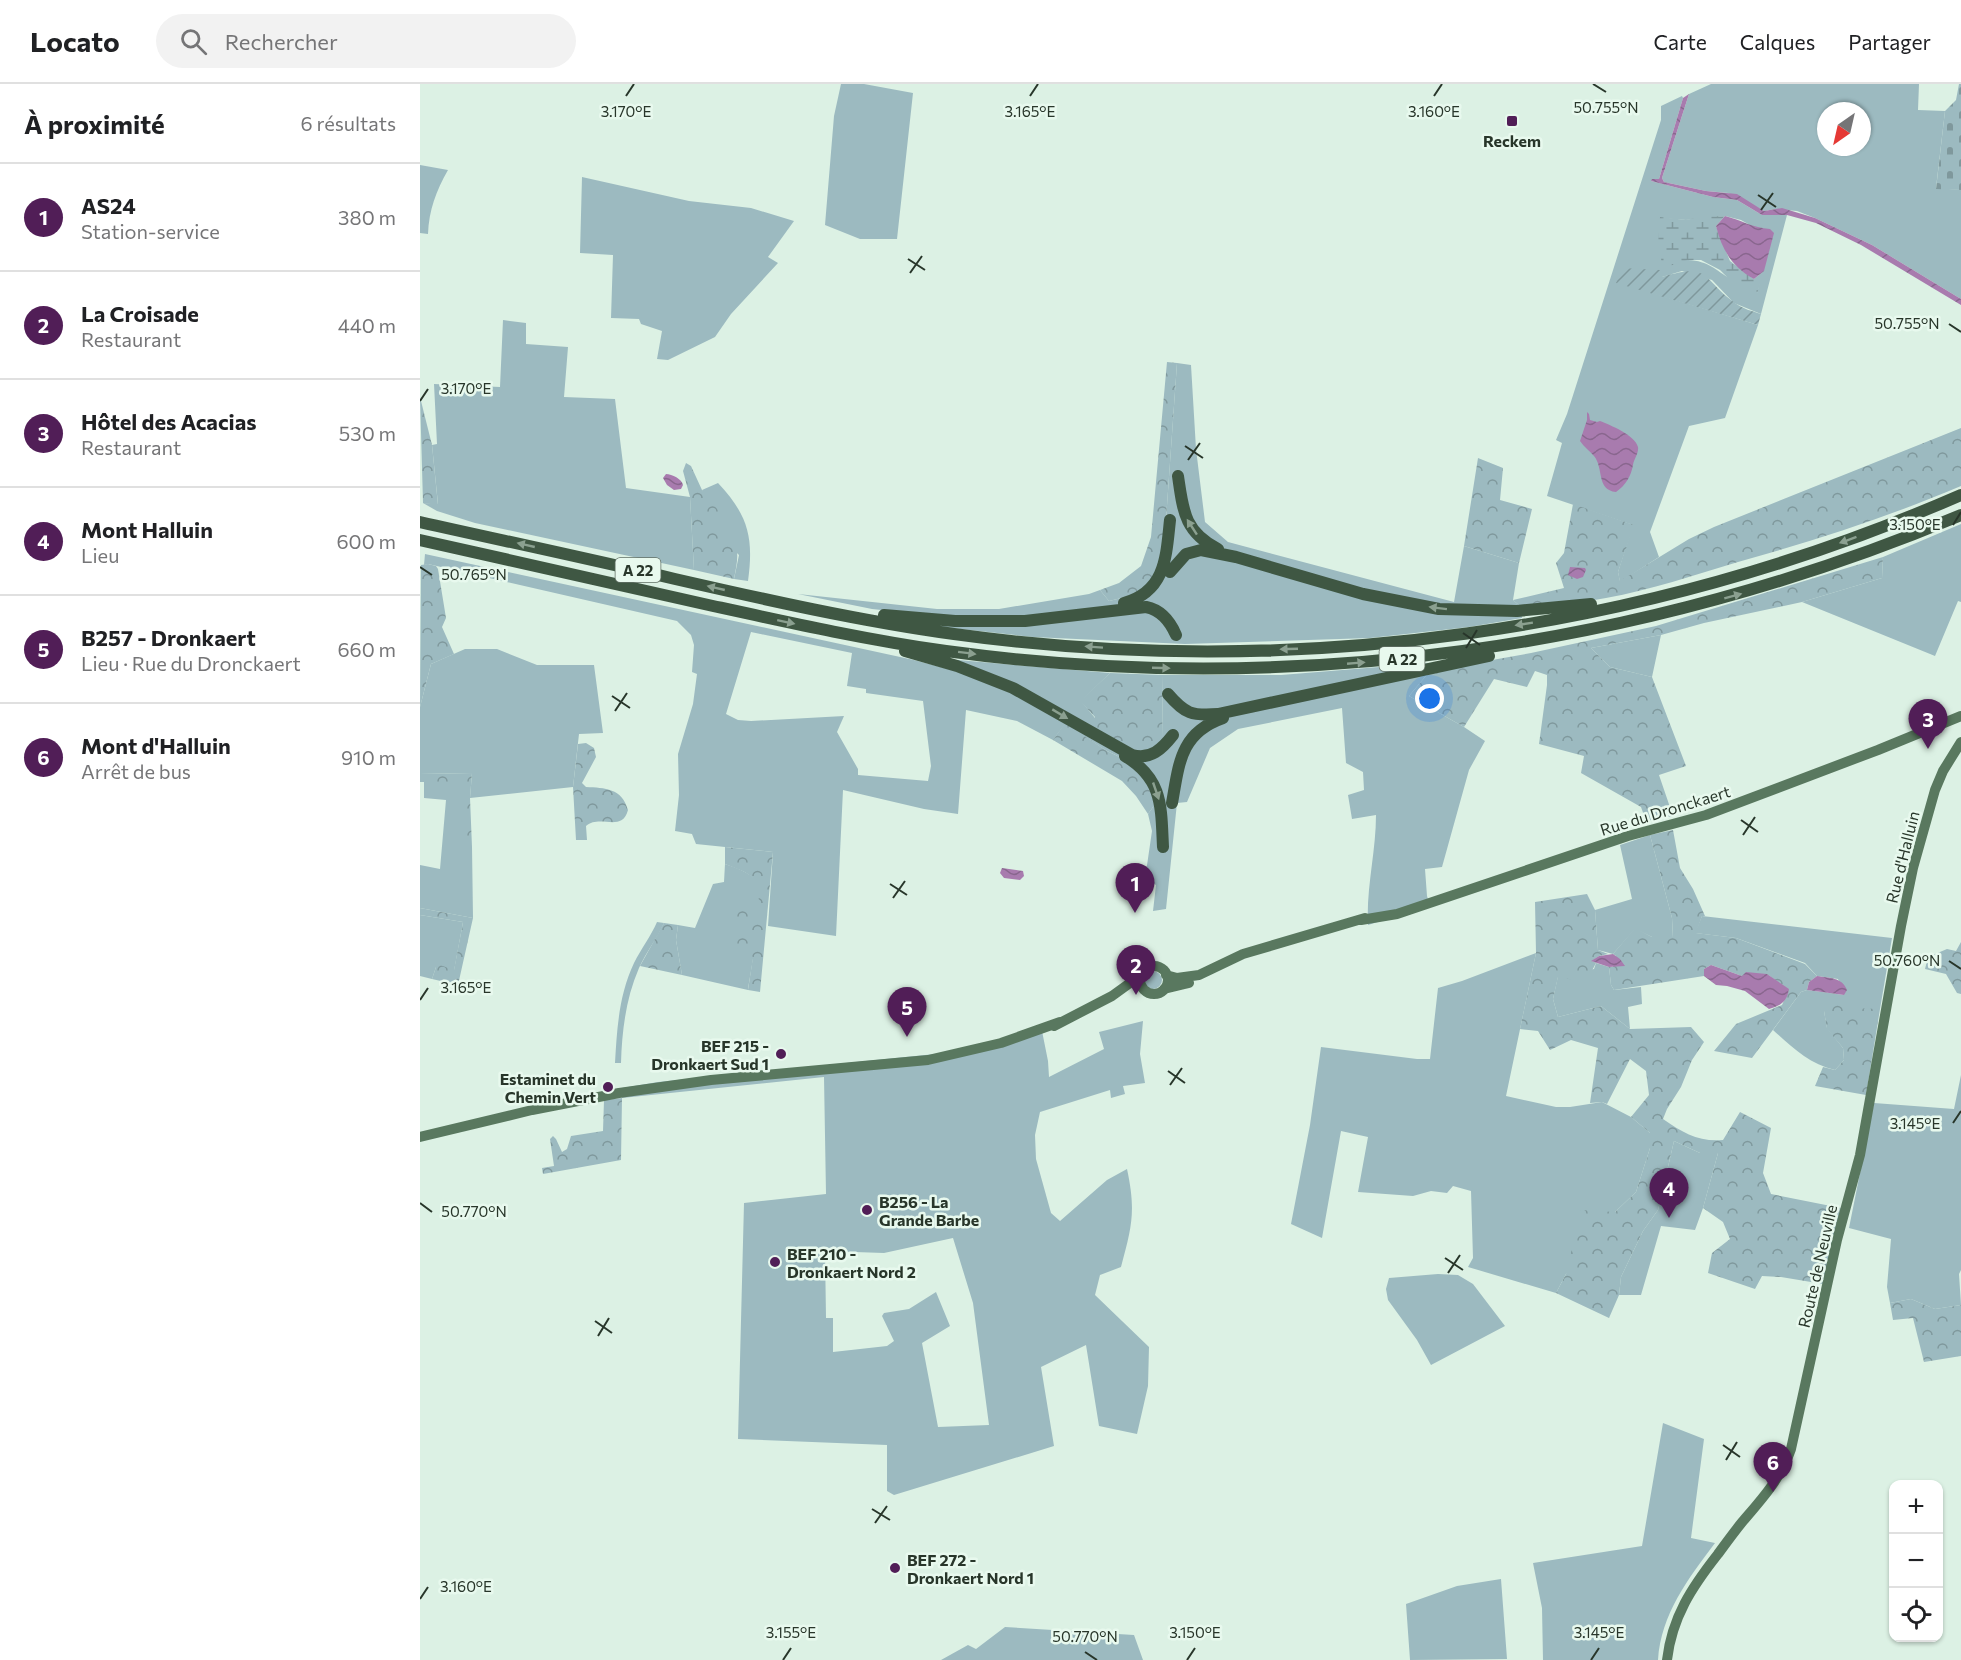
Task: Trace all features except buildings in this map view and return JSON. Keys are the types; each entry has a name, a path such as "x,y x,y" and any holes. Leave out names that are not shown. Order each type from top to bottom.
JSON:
{"highway":[{"path":"1178,476 1183,508 1191,528 1207,543 1236,557"},
{"name":"A 22","path":"420,522 773,601 894,625 1032,643 1150,650 1262,650 1370,644 1496,629 1588,613 1705,585 1822,549 1961,495"},
{"path":"420,513 483,530 504,540"},
{"name":"A 22","path":"420,545 441,545 826,630 945,651 1042,662 1161,668 1260,668 1362,663 1481,650 1576,634 1700,605 1806,574 1961,515"},
{"path":"1083,614 1137,599 1151,588 1158,579 1165,562 1170,520"},
{"path":"420,545 442,551 480,554"},
{"path":"1170,572 1182,557 1194,550 1205,550 1375,597 1413,605 1467,611 1563,608 1705,585"},
{"path":"773,601 955,621 1025,621 1137,606 1151,608 1166,618 1176,634"},
{"path":"1168,694 1188,713 1201,716 1255,707 1622,629 1700,605"},
{"path":"826,630 979,674 1021,692 1127,753 1140,757 1157,752 1173,735"},
{"path":"1172,803 1181,758 1190,739 1208,724 1255,707"},
{"path":"1082,727 1134,761 1152,779 1160,802 1163,847"}],"main road":[{"name":"Rue du Dronckaert","path":"1166,975 1177,978 1195,976 1257,950 1360,920 1392,915 1628,836 1706,815 1846,763 1961,716"},
{"name":"Rue du Dronckaert","path":"1941,724 1952,722 1961,725"},
{"name":"Rue d'Halluin","path":"1890,985 1906,898 1928,814 1940,778 1961,742"},
{"name":"Rue du Dronckaert","path":"1164,989 1210,978 1257,950"},
{"path":"424,1136 561,1104 662,1087 711,1080 916,1062 991,1046 1060,1022 1112,996 1136,988 1154,994 1164,989 1167,982 1166,975 1160,968 1153,966 1112,996"},
{"path":"1141,975 1144,990"},
{"name":"Route de Neuville","path":"1668,1660 1672,1634 1684,1603 1731,1536 1775,1481 1791,1449 1837,1240 1860,1155 1890,985"},
{"name":"Route de Neuville","path":"1663,1660 1669,1627 1679,1601 1703,1566 1720,1545 1731,1536"}],"green space":[{"path":"841,84 864,84 913,93 897,239 860,239 825,225 834,116"},
{"path":"1711,84 1919,84 1918,110 1945,111 1936,188 1961,190 1961,299 1872,245 1815,218 1797,211 1775,209 1764,211 1728,193 1664,182 1662,178 1689,94"},
{"path":"1959,84 1961,84 1961,190 1936,189 1945,111 1956,100"},
{"path":"1682,96 1683,98 1659,179 1651,181 1713,197 1737,200 1762,215 1787,215 1761,314 1734,303 1712,280 1682,271 1662,277 1616,282 1758,325 1725,418 1689,426 1650,532 1659,557 1620,582 1618,572 1633,525 1547,496 1562,443 1556,440 1567,414 1661,120 1661,106","holes":["1725,216 1741,220 1755,228 1767,254 1757,293 1707,264 1688,260 1660,218 1686,220"]},
{"path":"420,165 448,170 434,201 428,234 420,233"},
{"path":"582,177 689,201 751,208 794,221 768,257 778,263 731,314 715,337 668,360 657,359 662,331 641,324 639,319 611,318 613,255 580,253"},
{"path":"1725,216 1716,226 1730,261 1754,279 1764,271 1757,294 1738,288 1720,270 1701,260 1688,260 1663,268 1658,245 1660,217 1686,220"},
{"path":"1622,268 1660,270 1662,277 1690,271 1698,272 1738,305 1761,314 1758,325 1616,283"},
{"path":"503,320 526,323 526,344 568,347 564,397 615,399 626,488 690,497 694,570 475,523 437,511 423,503 438,504 432,445 437,444 434,384 500,387"},
{"path":"1167,362 1177,363 1165,534 1157,569 1146,586 1134,595 1109,601 1100,590 1119,583 1141,566 1151,537"},
{"path":"1177,363 1191,365 1196,449 1205,522 1228,542 1454,602 1464,546 1519,563 1513,600 1520,606 1522,618 1469,627 1370,638 1185,644 1033,637 942,627 938,616 872,609 798,594 937,609 999,609 1089,594 1100,590 1109,601 1134,595 1165,534"},
{"path":"420,397 432,445 438,505 423,503"},
{"path":"1961,428 1961,486 1906,508 1795,546 1639,591 1563,603 1520,606 1513,600 1564,588 1556,563 1564,553 1573,504 1634,525 1618,572 1620,581 1689,539 1714,527"},
{"path":"1478,458 1503,468 1500,500 1532,509 1519,563 1464,546"},
{"path":"686,463 691,466 702,490 722,515 718,535 730,535 736,546 734,579 694,570 690,497 683,471"},
{"path":"718,483 736,506 746,528 750,552 748,581 734,579 739,555 718,535 702,490"},
{"path":"1961,524 1961,602 1958,601 1935,656 1802,602 1882,578 1883,557"},
{"path":"425,554 952,670 958,660 1110,673 1081,701 1095,718 1162,738 1163,675 1281,675 1428,663 1430,671 1409,696 1485,741 1469,770 1442,867 1425,869 1430,906 1368,925 1368,897 1376,815 1352,819 1348,795 1364,790 1363,772 1346,763 1342,708 1238,729 1210,748 1187,802 1177,803 1166,909 1153,911 1156,885 1145,879 1152,831 1148,814 1153,807 1126,760 1107,751 1065,724 1053,740 1017,721 966,710 958,814 924,809 843,790 836,936 768,926 773,852 696,844 692,834 675,831 679,795 678,754 693,704 697,674 692,672 694,645 691,635 677,621 428,564 424,565","holes":["751,632 852,653 847,686 866,689 866,693 923,701 931,766 928,781 858,775 858,769 837,732 844,716 751,721 738,720 726,714"]},
{"path":"1883,557 1882,578 1802,602 1704,623 1661,635 1591,648 1610,667 1652,677 1686,766 1659,775 1673,816 1646,821 1641,807 1581,773 1584,756 1539,744 1547,675 1535,671 1527,687 1494,679 1464,727 1409,696 1430,671 1531,653 1656,626"},
{"path":"428,564 438,569 446,618 442,627 454,654 431,664 420,707 421,565"},
{"path":"1661,635 1652,677 1610,667 1591,648"},
{"path":"465,649 497,649 537,665 594,665 603,733 579,734 573,787 470,798 472,773 420,774 420,707 431,664"},
{"path":"1110,673 1163,675 1162,738 1151,750 1138,754 1133,753 1095,729 1095,717 1080,701"},
{"path":"1065,723 1107,751 1126,760 1144,777 1152,797 1153,807 1148,814 1122,781 1053,740"},
{"path":"586,743 594,748 596,757 582,783 586,787 606,789 617,793 622,797 628,810 621,821 598,822 586,826 587,840 576,840 573,787 578,744"},
{"path":"472,773 470,798 472,847 464,848 464,782 420,782 420,774"},
{"path":"424,782 464,782 464,847 472,847 473,918 420,908 420,865 440,869 446,800 424,798"},
{"path":"1673,830 1680,868 1693,889 1705,916 1702,916 1696,933 1736,938 1805,964 1817,976 1809,982 1807,990 1801,992 1752,1058 1714,1051 1736,1024 1782,1005 1789,990 1767,974 1742,976 1711,965 1704,969 1704,976 1614,990 1611,985 1609,967 1613,967 1616,956 1613,954 1635,928 1652,937 1673,937 1672,918 1650,835"},
{"path":"1650,835 1672,918 1673,938 1652,937 1635,929 1613,954 1598,950 1595,910 1632,899 1620,845"},
{"path":"725,847 773,852 760,992 748,990 753,957 732,940 735,914 759,901 758,892 750,876 725,864"},
{"path":"725,864 751,876 757,882 759,890 757,934 748,990 682,975 676,940 678,925 695,928 713,884 724,882"},
{"path":"1587,894 1595,910 1598,950 1608,954 1592,961 1596,963 1586,982 1558,977 1553,999 1558,1017 1601,1006 1630,1029 1691,1027 1704,1042 1692,1060 1681,1087 1663,1119 1692,1136 1706,1140 1723,1140 1740,1112 1771,1128 1763,1173 1771,1194 1841,1208 1823,1284 1762,1276 1755,1289 1708,1273 1712,1253 1730,1239 1723,1222 1703,1208 1718,1153 1700,1153 1674,1141 1658,1210 1643,1231 1621,1277 1619,1295 1609,1318 1556,1293 1566,1274 1581,1210 1615,1212 1636,1192 1650,1148 1650,1133 1631,1117 1649,1095 1646,1071 1630,1059 1607,1104 1590,1103 1598,1048 1571,1040 1550,1050 1538,1031 1520,1029 1536,953 1535,902"},
{"path":"420,908 473,918 458,985 432,979 436,967 440,965 454,970 463,922 420,915"},
{"path":"420,915 463,922 454,971 436,967 432,979 420,976"},
{"path":"1702,916 1892,938 1880,1009 1824,1011 1827,1028 1843,1048 1844,1060 1835,1070 1809,1059 1773,1030 1801,992 1807,990 1844,995 1838,979 1817,976 1805,963 1736,938 1695,933"},
{"path":"657,922 664,923 635,979 622,1038 621,1063 615,1063 618,1024 625,987 634,963"},
{"path":"664,923 678,925 676,940 682,975 640,966"},
{"path":"1961,942 1961,994 1957,993 1946,974 1925,969 1928,957 1947,949 1956,951"},
{"path":"1536,953 1506,1096 1556,1107 1602,1102 1631,1117 1650,1133 1650,1148 1636,1192 1615,1212 1566,1274 1556,1293 1468,1267 1473,1258 1471,1191 1453,1186 1447,1193 1431,1191 1413,1196 1358,1192 1368,1137 1341,1131 1322,1238 1291,1224 1310,1125 1321,1047 1430,1059 1438,988"},
{"path":"1596,963 1609,967 1611,985 1614,990 1641,987 1642,1004 1628,1007 1630,1029 1601,1006 1558,1017 1553,999 1558,976 1594,969"},
{"path":"1153,971 1159,974 1162,980 1159,986 1153,989 1147,986 1144,980 1147,974"},
{"path":"1830,1002 1851,1008 1880,1009 1866,1095 1815,1086 1823,1067 1835,1070 1844,1060 1843,1048 1827,1029 1824,1011"},
{"path":"1143,1021 1140,1054 1145,1083 1123,1086 1125,1094 1111,1098 1110,1090 1040,1112 1035,1135 1036,1159 1051,1213 1060,1221 1107,1180 1127,1169 1132,1218 1125,1253 1121,1267 1100,1275 1095,1295 1149,1347 1148,1386 1137,1434 1099,1426 1086,1345 1041,1367 1054,1446 894,1495 887,1491 887,1445 738,1439 744,1203 826,1194 824,1077 622,1098 622,1088 658,1082 945,1053 1002,1040 1041,1026 1049,1077 1104,1049 1099,1032","holes":["953,1238 973,1303 989,1425 938,1427 922,1343 950,1326 936,1292 909,1309 884,1313 882,1316 894,1341 887,1346 833,1352 833,1318 826,1318 825,1251 884,1253"]},
{"path":"1961,1075 1961,1270 1959,1274 1961,1305 1935,1309 1911,1299 1890,1303 1887,1287 1891,1239 1849,1228 1874,1103 1954,1109"},
{"path":"622,1098 621,1160 543,1174 542,1168 554,1166 550,1139 553,1136 562,1152 567,1149 571,1136 603,1131 604,1100"},
{"path":"1674,1141 1700,1153 1718,1153 1703,1208 1695,1230 1661,1226 1641,1295 1619,1295 1621,1277 1643,1231 1658,1210"},
{"path":"1438,1274 1458,1275 1473,1284 1505,1326 1431,1365 1417,1340 1388,1300 1386,1289 1389,1278"},
{"path":"1911,1299 1935,1309 1961,1305 1961,1356 1924,1362 1913,1318 1893,1320 1890,1303"},
{"path":"1663,1423 1704,1439 1691,1538 1715,1543 1695,1570 1670,1612 1660,1643 1658,1660 1543,1660 1542,1608 1533,1563 1642,1546"},
{"path":"1501,1579 1507,1659 1410,1660 1406,1604 1457,1586"},
{"path":"1005,1627 1134,1635 1143,1660 941,1660 968,1645 976,1649"}],"water":[{"path":"1689,94 1662,178 1664,182 1706,191 1737,194 1764,211 1782,208 1815,218 1872,245 1961,299 1961,305 1861,245 1816,223 1787,215 1762,215 1737,200 1713,197 1651,181 1659,179 1683,98"},
{"path":"1725,216 1770,229 1774,233 1764,271 1754,279 1734,263 1721,243 1716,226"},
{"path":"1587,412 1590,420 1600,421 1622,431 1632,438 1638,447 1629,477 1616,492 1603,483 1597,461 1580,441 1587,420"},
{"path":"666,474 681,481 683,485 681,489 674,490 667,485 663,478"},
{"path":"1570,567 1585,568 1583,577 1577,579 1568,575"},
{"path":"1002,868 1023,871 1024,876 1020,880 1004,878 1000,873"},
{"path":"1613,954 1625,966 1609,967 1591,961 1599,956"},
{"path":"1711,965 1742,976 1746,972 1767,974 1789,989 1787,997 1780,1005 1769,1009 1745,991 1716,985 1704,976 1704,969"},
{"path":"1817,976 1838,980 1847,990 1844,995 1807,990 1809,982"}],"place":[{"name":"Reckem","path":"1512,121"},
{"name":"Hôtel des Acacias","path":"1928,749"},
{"name":"AS24","path":"1135,913"},
{"name":"La Croisade","path":"1136,995"},
{"name":"B257 - Dronkaert","path":"907,1037"},
{"name":"BEF 215 - Dronkaert Sud 1","path":"781,1054"},
{"name":"Estaminet du Chemin Vert","path":"608,1087"},
{"name":"B256 - La Grande Barbe","path":"867,1210"},
{"name":"Mont Halluin","path":"1669,1218"},
{"name":"BEF 210 - Dronkaert Nord 2","path":"775,1262"},
{"name":"Mont d'Halluin","path":"1773,1492"},
{"name":"BEF 272 - Dronkaert Nord 1","path":"895,1568"}]}
